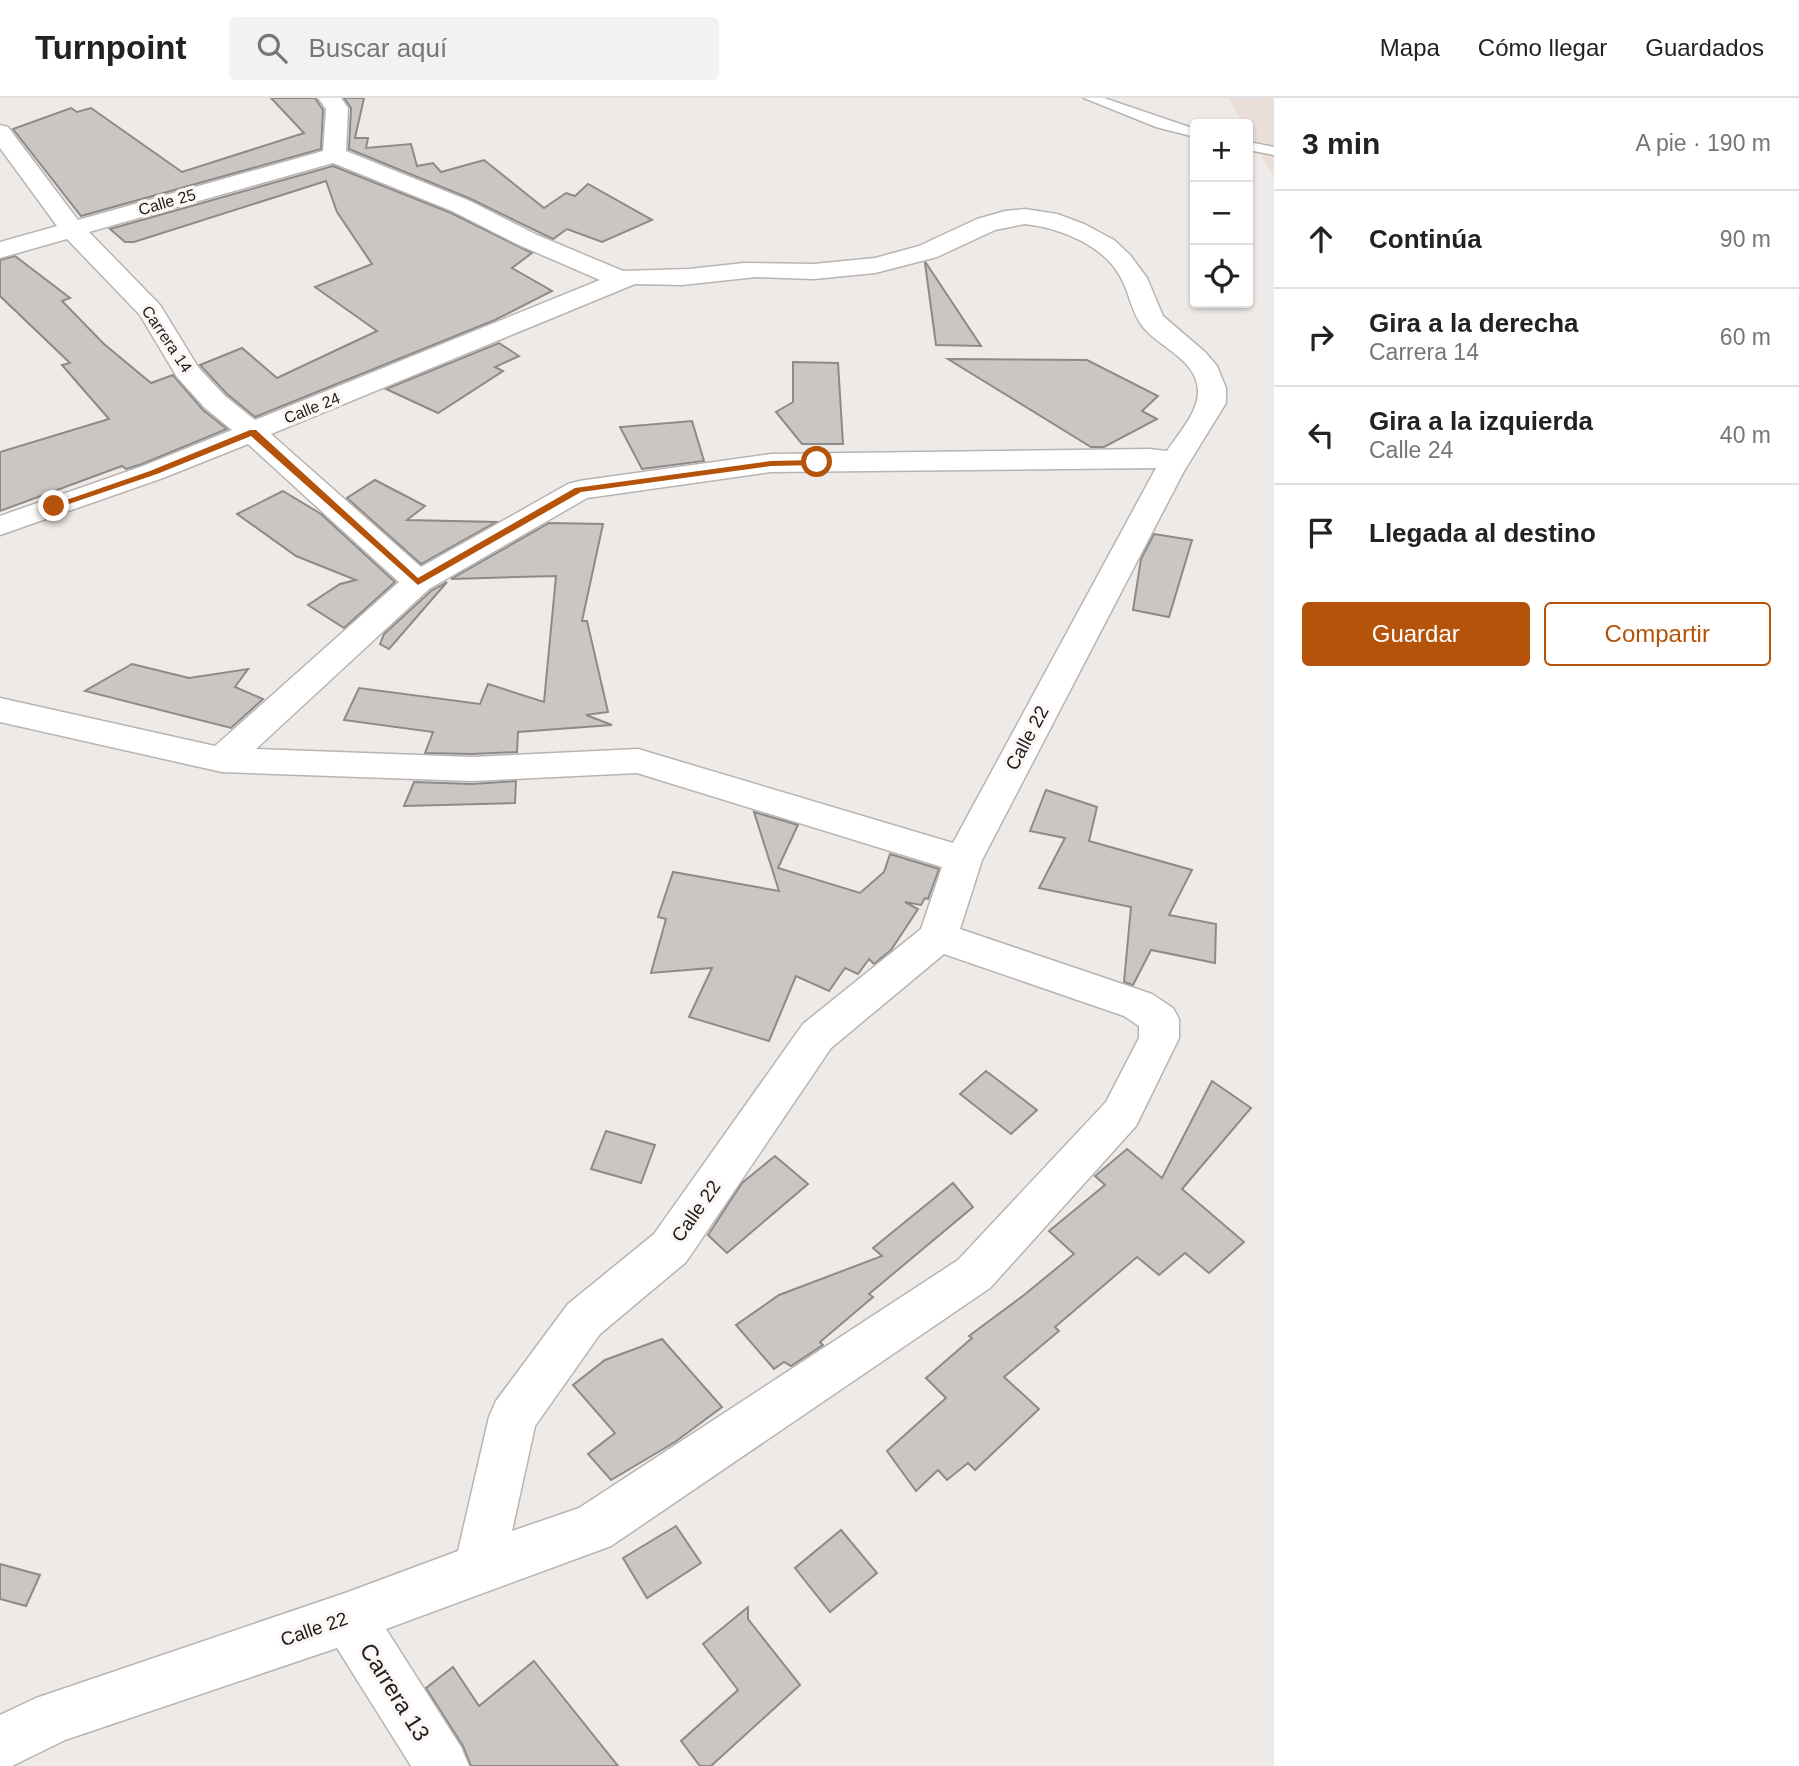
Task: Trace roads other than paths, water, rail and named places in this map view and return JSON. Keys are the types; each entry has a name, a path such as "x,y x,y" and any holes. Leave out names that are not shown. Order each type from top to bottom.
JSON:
{"street":[{"path":"329,98 337,108 334,155 461,206 528,240 621,280"},
{"name":"Carrera 14","path":"0,132 72,229 151,311 187,371 215,402 253,432 418,582"},
{"name":"Calle 25","path":"0,250 334,155"},
{"name":"Calle 22","path":"0,1744 55,1717 348,1618 479,1568 513,1417 584,1319 670,1248 817,1037 938,937 963,860 1184,442 1212,403 1213,391 1205,369 1189,350 1154,324 1147,314 1134,275 1124,262 1094,239 1062,224 1033,218 995,220 975,227 931,251 868,267 782,272 752,270 689,277 642,276 621,280"},
{"name":"Calle 24","path":"0,526 153,472 621,280"},
{"path":"222,761 418,582 579,490 771,463 1149,458 1175,461"},
{"path":"0,710 222,761 472,769 638,761 963,860"},
{"path":"479,1568 593,1528 974,1274 1121,1114 1158,1038 1159,1019 1138,1005 938,937"},
{"name":"Carrera 13","path":"348,1618 442,1766"}],"lane":[{"path":"1091,98 1161,124 1190,131"},
{"path":"1253,147 1274,151"}]}
